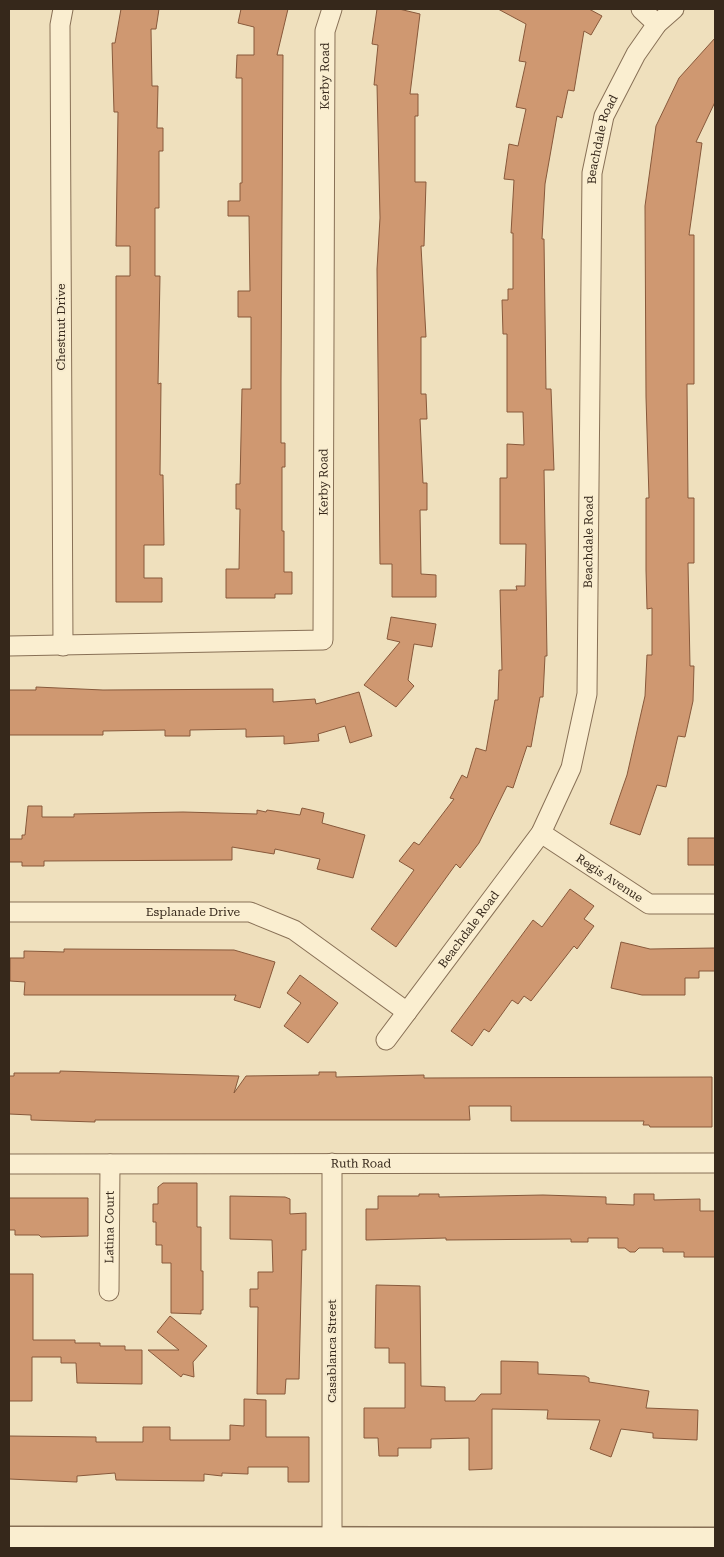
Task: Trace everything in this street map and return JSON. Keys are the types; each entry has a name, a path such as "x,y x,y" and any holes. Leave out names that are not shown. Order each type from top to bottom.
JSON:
{"street":[{"name":"Chestnut Drive","path":"63,9 60,26 63,646"},
{"name":"Kerby Road","path":"9,646 323,640 325,31 332,9"},
{"path":"641,9 657,24"},
{"name":"Beachdale Road","path":"386,1040 541,833 572,768 587,694 592,173 604,116 636,54 657,24 674,9"},
{"name":"Regis Avenue","path":"541,833 649,904 715,904"},
{"name":"Esplanade Drive","path":"9,912 250,912 294,930 406,1012"},
{"name":"Casablanca Street","path":"332,1163 332,1538"},
{"name":"Ruth Road","path":"9,1164 715,1163"},
{"name":"Latina Court","path":"109,1291 110,1164"},
{"path":"9,1538 715,1539"}],"building":[{"path":"121,9 159,9 156,29 151,29 152,86 158,86 157,128 163,128 163,151 159,151 159,208 155,208 155,276 160,276 158,384 161,383 160,475 163,475 164,545 144,545 144,578 162,578 162,602 116,602 116,276 130,276 130,246 116,246 118,112 114,112 112,43 115,43"},
{"path":"241,9 288,9 277,55 283,55 281,443 285,443 285,467 282,467 282,531 284,531 284,572 292,572 292,594 275,594 275,598 226,598 226,569 239,569 240,509 236,509 236,484 240,484 242,389 251,389 251,317 238,317 238,291 250,291 249,216 228,216 228,201 240,201 240,183 242,183 242,78 236,78 237,55 254,55 254,27 238,23"},
{"path":"377,9 399,9 420,14 410,94 418,94 418,116 415,116 415,182 426,182 424,246 421,246 426,337 421,337 421,394 426,394 427,419 420,419 423,483 427,483 427,510 420,510 421,574 436,575 436,597 392,597 392,564 380,564 377,269 380,218 377,85 374,85 378,45 372,44"},
{"path":"498,9 589,9 602,16 591,35 584,31 574,91 568,90 562,118 557,116 545,184 542,239 544,239 546,389 551,389 554,470 544,470 547,656 545,656 543,697 540,697 531,747 527,746 513,788 507,786 479,843 460,868 456,864 396,947 371,929 414,870 399,861 414,842 419,845 454,799 450,798 462,775 467,778 476,748 486,751 495,700 498,700 499,670 502,670 500,590 517,590 516,586 525,586 526,544 500,544 500,478 507,478 507,444 524,445 523,412 507,412 507,334 503,334 502,300 508,300 508,289 513,289 513,233 511,233 514,180 504,179 509,144 518,146 526,109 516,107 526,62 519,61 526,24"},
{"path":"715,38 715,102 696,142 702,143 689,235 694,235 694,384 687,384 688,498 694,498 694,563 688,563 690,666 694,666 693,701 685,737 678,736 666,787 657,785 640,835 610,824 627,775 645,696 647,655 652,655 652,608 647,609 646,570 646,498 649,498 646,397 645,206 656,126 679,78"},
{"path":"391,617 436,624 432,647 414,644 408,680 414,686 396,707 364,685 400,642 387,639"},
{"path":"36,687 103,690 273,689 273,702 315,699 316,704 359,692 372,736 350,743 345,726 318,734 319,741 284,744 284,736 246,737 246,729 190,730 190,736 165,736 165,730 103,731 103,735 9,735 9,690 36,690"},
{"path":"28,806 42,806 42,817 74,817 74,814 183,812 257,814 257,810 300,815 302,808 324,813 322,823 365,835 353,878 317,869 320,859 275,849 274,854 232,847 232,860 44,861 44,866 22,866 22,862 9,862 9,839 22,839 22,835 25,835"},
{"path":"688,838 715,838 715,865 688,865"},
{"path":"570,889 594,906 584,919 594,926 577,949 574,946 531,1001 524,996 518,1004 512,1000 489,1032 484,1029 472,1046 451,1031 533,920 542,927"},
{"path":"621,942 650,949 715,948 715,971 699,971 699,978 685,978 685,995 642,995 611,988"},
{"path":"64,949 234,950 275,962 260,1008 234,1000 236,995 24,995 25,982 10,981 10,958 24,958 24,951 64,952"},
{"path":"300,975 338,1003 308,1043 284,1026 301,1003 287,993"},
{"path":"60,1071 239,1076 234,1093 246,1076 319,1075 319,1072 336,1072 336,1077 424,1075 424,1078 712,1077 712,1127 650,1127 649,1125 643,1125 644,1121 511,1121 511,1106 469,1106 470,1120 95,1120 95,1122 31,1120 31,1115 9,1114 9,1076 14,1076 14,1073 60,1073"},
{"path":"163,1183 197,1183 197,1227 201,1227 201,1271 203,1271 203,1310 201,1310 201,1314 171,1313 171,1263 162,1263 162,1245 156,1245 156,1222 153,1222 153,1204 158,1204 158,1187"},
{"path":"419,1194 439,1194 439,1197 543,1195 606,1197 606,1204 634,1205 634,1194 654,1194 654,1200 700,1199 700,1211 715,1211 715,1257 684,1257 684,1252 663,1252 663,1248 639,1248 635,1252 630,1252 625,1248 618,1248 618,1238 588,1238 588,1242 571,1242 571,1239 446,1240 446,1238 366,1240 366,1209 378,1209 378,1196 419,1196"},
{"path":"230,1196 285,1197 290,1199 290,1214 306,1213 306,1250 302,1250 299,1379 286,1379 285,1394 257,1394 258,1307 250,1307 250,1289 258,1289 258,1272 273,1272 272,1240 230,1239"},
{"path":"9,1198 88,1198 88,1236 41,1237 39,1235 15,1235 15,1230 9,1230"},
{"path":"9,1274 33,1274 33,1340 75,1340 75,1343 100,1343 100,1346 125,1346 125,1350 142,1350 142,1384 77,1383 76,1363 61,1363 61,1357 32,1357 32,1401 9,1401"},
{"path":"376,1285 420,1286 421,1386 445,1387 445,1401 475,1401 481,1394 501,1394 501,1361 538,1362 538,1374 585,1376 589,1378 589,1382 649,1391 646,1408 698,1410 697,1440 653,1438 653,1433 621,1429 611,1457 590,1449 600,1420 547,1419 548,1410 492,1409 492,1469 469,1470 469,1438 431,1439 431,1448 398,1448 398,1456 379,1456 378,1438 364,1438 364,1408 405,1408 405,1363 389,1363 389,1348 375,1348"},
{"path":"170,1316 207,1346 193,1362 194,1377 183,1374 181,1377 148,1350 179,1350 157,1332"},
{"path":"244,1399 266,1400 266,1437 309,1437 309,1482 288,1482 288,1467 248,1467 248,1474 222,1473 222,1476 204,1474 204,1481 116,1480 115,1473 77,1476 77,1482 9,1479 9,1436 96,1437 96,1442 143,1442 143,1427 170,1427 170,1440 230,1440 230,1425 244,1426"}]}
